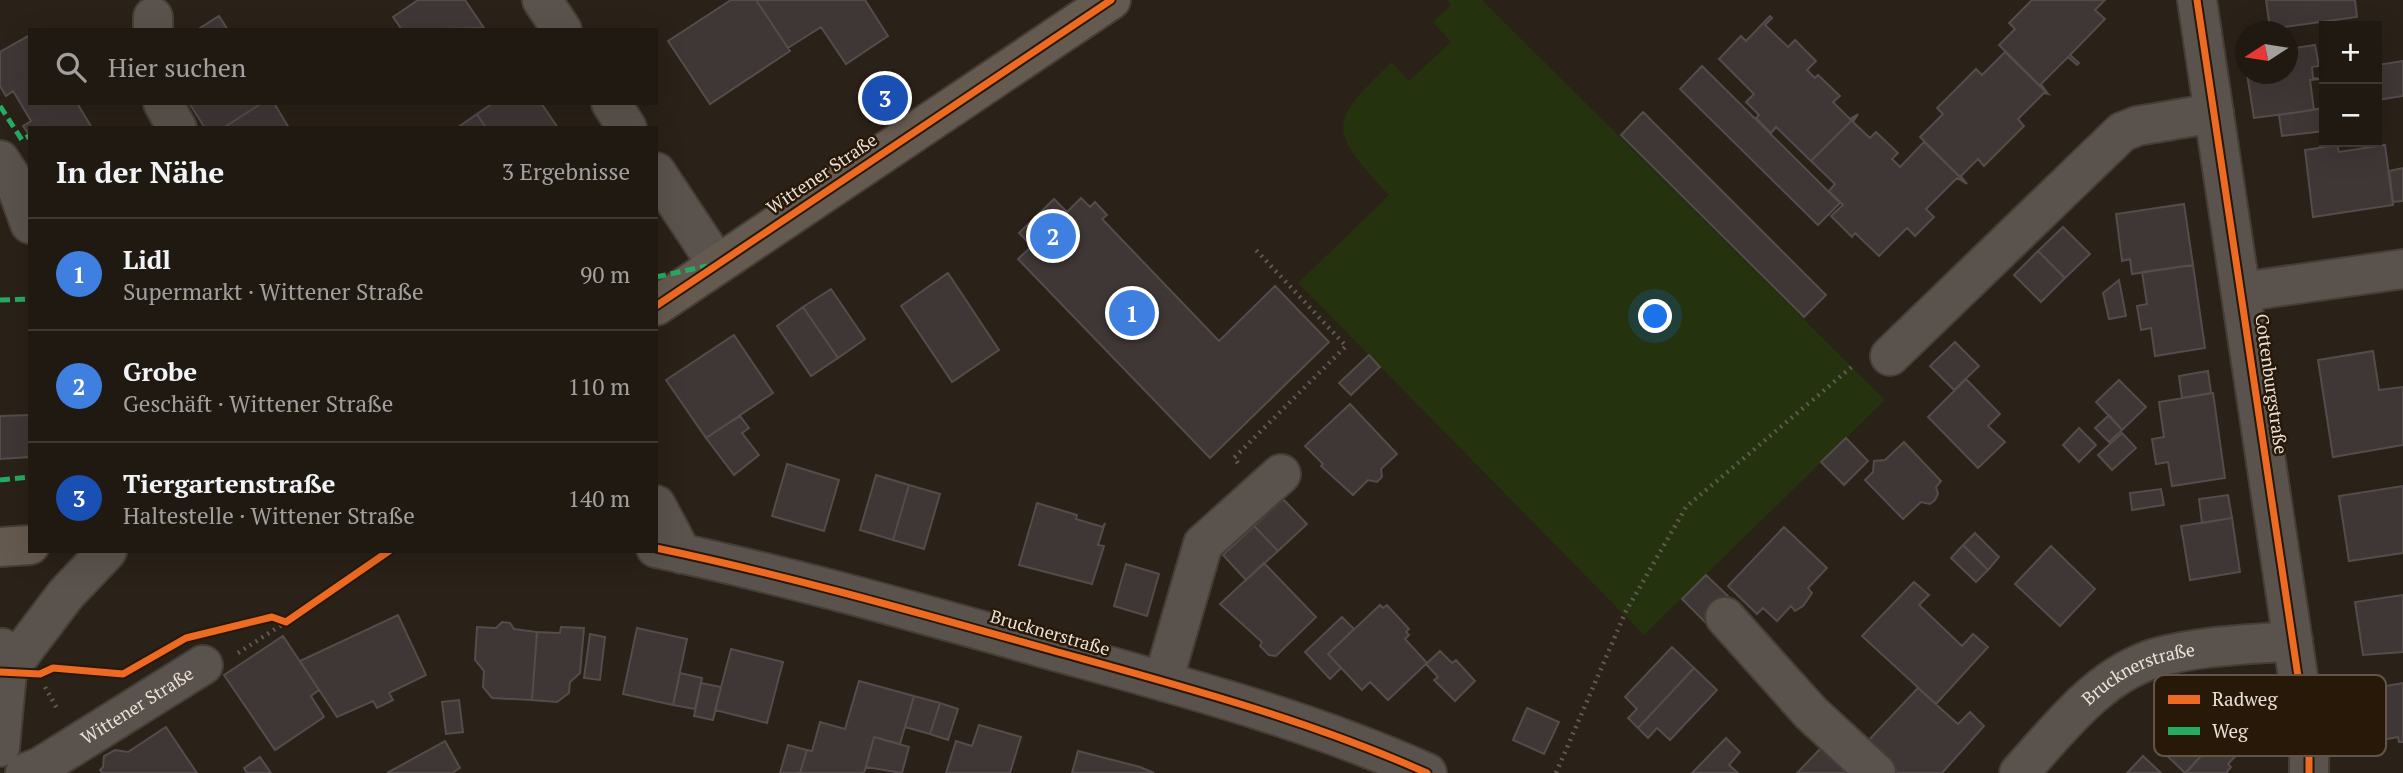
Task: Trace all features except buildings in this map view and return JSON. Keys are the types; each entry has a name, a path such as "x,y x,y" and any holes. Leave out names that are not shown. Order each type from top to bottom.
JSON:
{"main road":[{"name":"Wittener Straße","path":"658,305 1111,0"},
{"path":"0,547 28,545"}],"street":[{"path":"542,0 561,28"},
{"name":"Cottenburgstraße","path":"2197,0 2298,675"},
{"path":"164,105 176,126"},
{"path":"612,105 626,126"},
{"path":"1890,356 2122,132 2137,126 2214,113"},
{"path":"0,160 16,185 28,218"},
{"path":"658,175 717,264"},
{"path":"2241,292 2403,269"},
{"path":"1163,681 1203,544 1271,482"},
{"name":"Brucknerstraße","path":"658,512 669,551 768,571 1163,681 1360,744 1427,773"},
{"path":"0,747 4,655 105,553"},
{"path":"1726,617 1811,713 1876,773"},
{"name":"Brucknerstraße","path":"2019,773 2082,704 2132,667 2158,657 2196,649 2293,641"},
{"name":"Wittener Straße","path":"25,773 108,726 203,665"},
{"path":"0,758 0,773"}],"path":[{"path":"1255,249 1346,346 1234,458 1271,482"},
{"path":"1556,773 1626,611 1686,507 1850,366 1890,356"}],"green space":[{"path":"1447,0 1482,0 1885,400 1644,635 1298,283 1389,195 1355,156 1346,141 1343,127 1346,114 1370,83 1392,62 1409,81 1451,42 1433,22 1451,5"}],"marked path":[{"path":"0,106 22,140 28,137"},
{"path":"658,277 707,266"},
{"path":"0,300 28,299"},
{"path":"0,480 28,477"}],"cycle path":[{"path":"658,305 1111,0"},
{"path":"2197,0 2298,675"},
{"path":"658,548 854,596 1194,690 1335,736 1427,773"},
{"path":"0,672 40,674 53,668 123,674 186,638 272,617 286,622 386,553"},
{"path":"2309,756 2309,773"}],"place":[{"name":"Tiergartenstraße","path":"885,98"},
{"name":"Grobe","path":"1053,236"},
{"name":"Lidl","path":"1132,313"}]}
